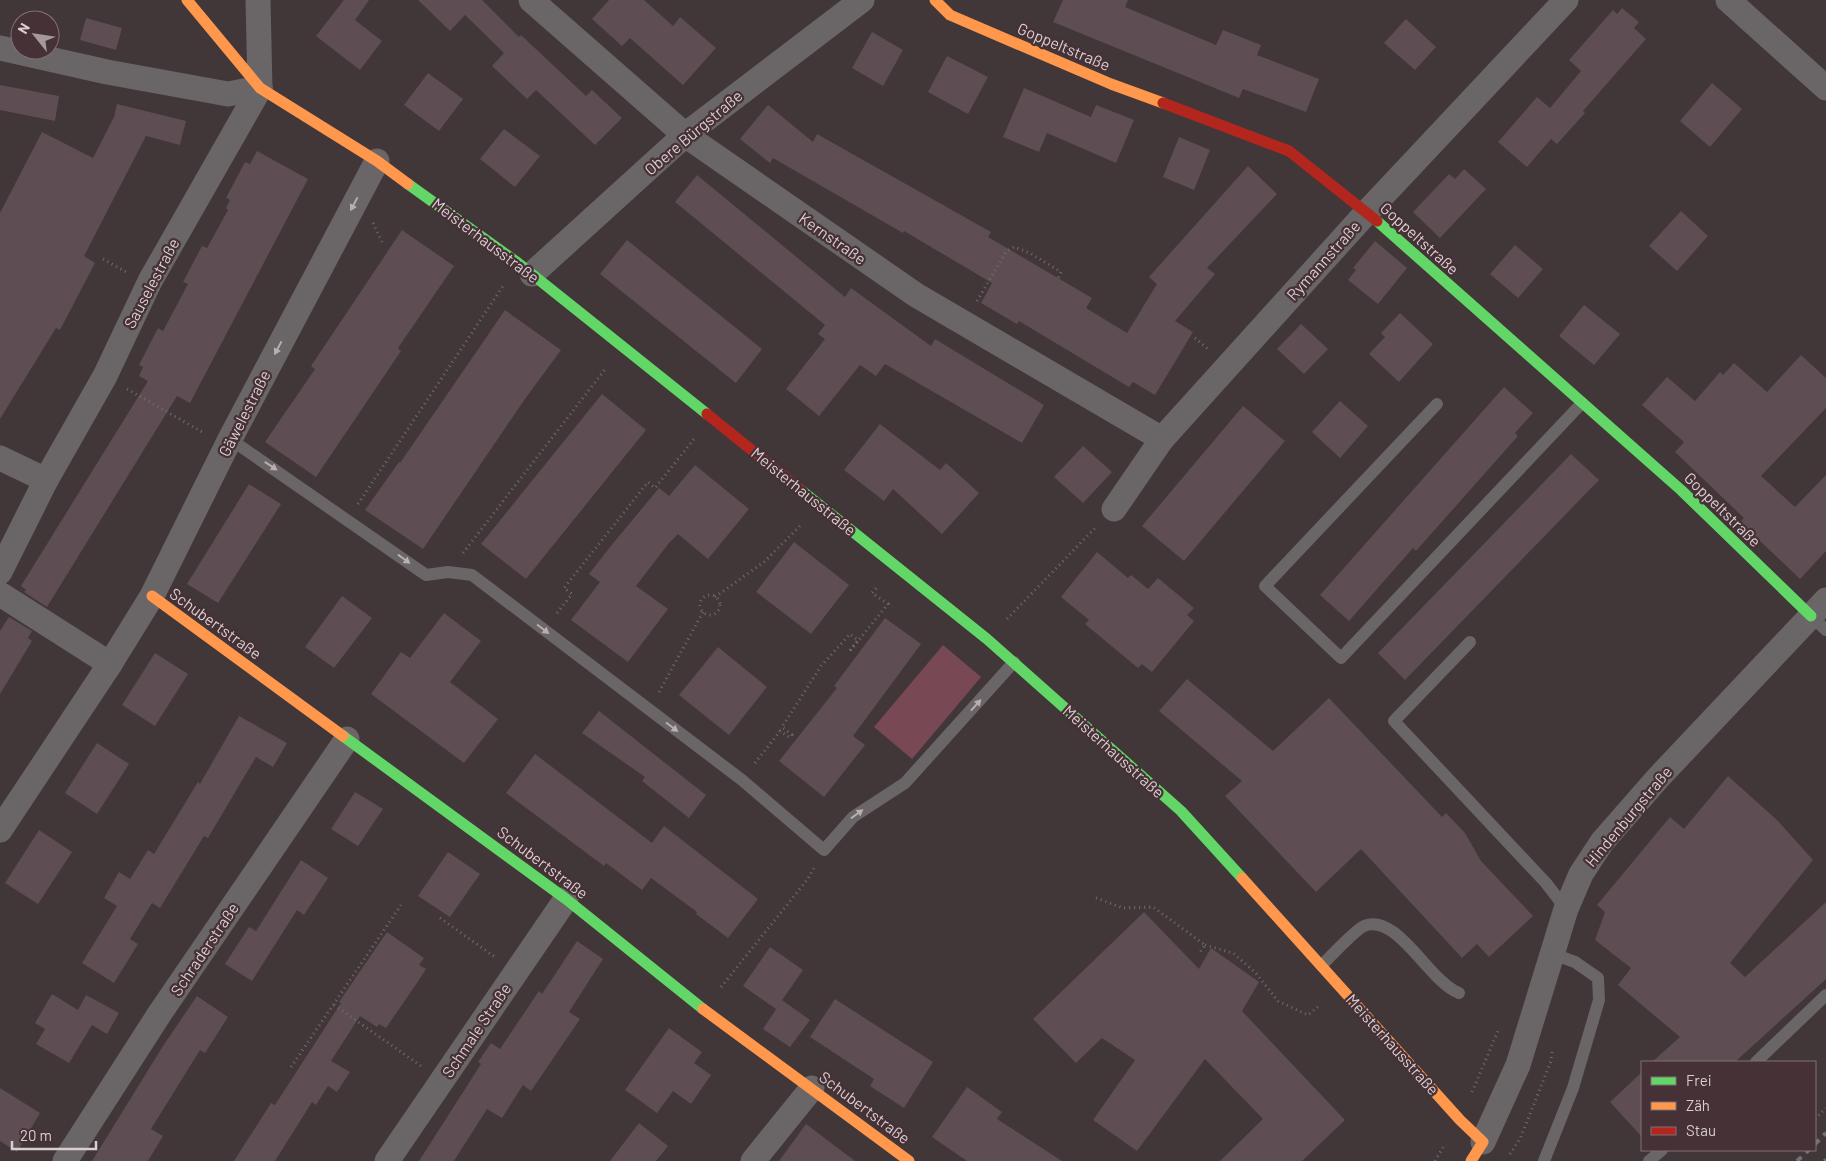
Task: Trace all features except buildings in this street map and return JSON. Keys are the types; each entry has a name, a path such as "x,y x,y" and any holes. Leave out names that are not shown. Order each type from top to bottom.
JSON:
{"street":[{"name":"Meisterhausstraße","path":"187,0 260,88 377,161 525,268 988,639 1181,811 1343,989 1477,1152"},
{"path":"0,48 107,72 228,94 260,88 258,0"},
{"name":"Kernstraße","path":"531,0 685,136 916,296 1162,439"},
{"name":"Obere Bürgstraße","path":"525,268 685,136 862,0"},
{"name":"Goppeltstraße","path":"935,0 950,15 1102,80 1289,151 1367,212 1821,616"},
{"name":"Rymannstraße","path":"1114,509 1162,439 1367,212 1566,0"},
{"path":"1728,0 1826,88"},
{"name":"Sauselestraße","path":"0,572 46,480 104,376 150,281 260,88"},
{"name":"Gäwelestraße","path":"0,830 110,664 152,596 228,443 377,161"},
{"path":"0,458 46,480"},
{"path":"0,594 110,664"},
{"name":"Schubertstraße","path":"152,596 566,899 703,1009 910,1161"},
{"name":"Hindenburgstraße","path":"1477,1152 1518,1065 1566,909 1581,874 1602,842 1658,778 1821,616"},
{"name":"Schraderstraße","path":"65,1161 160,1013 347,739"},
{"name":"Schmale Straße","path":"387,1161 566,899"},
{"path":"753,1161 812,1088"}],"lane":[{"path":"1437,404 1265,586 1341,658 1582,403"},
{"path":"228,443 348,519 426,575 448,572 472,575 742,780 824,850 853,817 905,783 1014,662"},
{"path":"1470,642 1394,721 1546,883 1566,909"},
{"path":"1322,965 1364,926 1379,923 1393,929 1449,990 1459,993"},
{"path":"1544,1161 1572,1088 1599,1000 1598,978 1575,962 1553,954"},
{"path":"1757,1061 1826,995"},
{"path":"1649,1161 1661,1151"}],"path":[{"path":"964,324 1010,249 1021,249 1047,263 1061,272 1058,278"},
{"path":"348,519 525,268"},
{"path":"448,572 623,346"},
{"path":"104,376 228,443"},
{"path":"544,630 572,594 564,588 570,580 648,482 655,488 713,417"},
{"path":"715,597 719,606 717,611 712,615 703,612 700,607 701,601 709,596 715,597 764,562 822,505"},
{"path":"988,639 1114,509"},
{"path":"742,780 780,731 789,737 792,734 782,727 821,666 850,634 858,640 849,652 888,604 872,593 895,565"},
{"path":"650,710 703,612"},
{"path":"703,1009 807,880 824,850"},
{"path":"1096,898 1123,908 1153,907 1205,945 1233,953 1255,972 1278,1001 1308,1015 1343,989"},
{"path":"291,1067 402,906"},
{"path":"440,918 516,971"},
{"path":"1200,954 1205,945"},
{"path":"334,1005 442,1080"},
{"path":"1816,1118 1826,1108"}],"shaded area":[{"path":"943,645 981,677 912,759 874,727"}],"railway":[{"path":"1816,1143 1826,1133"},
{"path":"1797,1161 1808,1151"}],"traffic: fast":[{"path":"408,184 518,263 707,414"},
{"path":"1377,221 1681,490 1811,616"},
{"path":"802,491 987,639 1181,811 1242,878"},
{"path":"343,736 566,899 703,1009"}],"traffic: slow":[{"path":"187,0 260,88 377,161 408,184"},
{"path":"935,0 950,15 1111,84 1163,103"},
{"path":"152,596 343,736"},
{"path":"1242,878 1460,1120 1483,1142 1471,1161"},
{"path":"703,1009 909,1161"}],"traffic: jam":[{"path":"1163,103 1289,151 1377,221"},
{"path":"707,414 802,491"}]}
